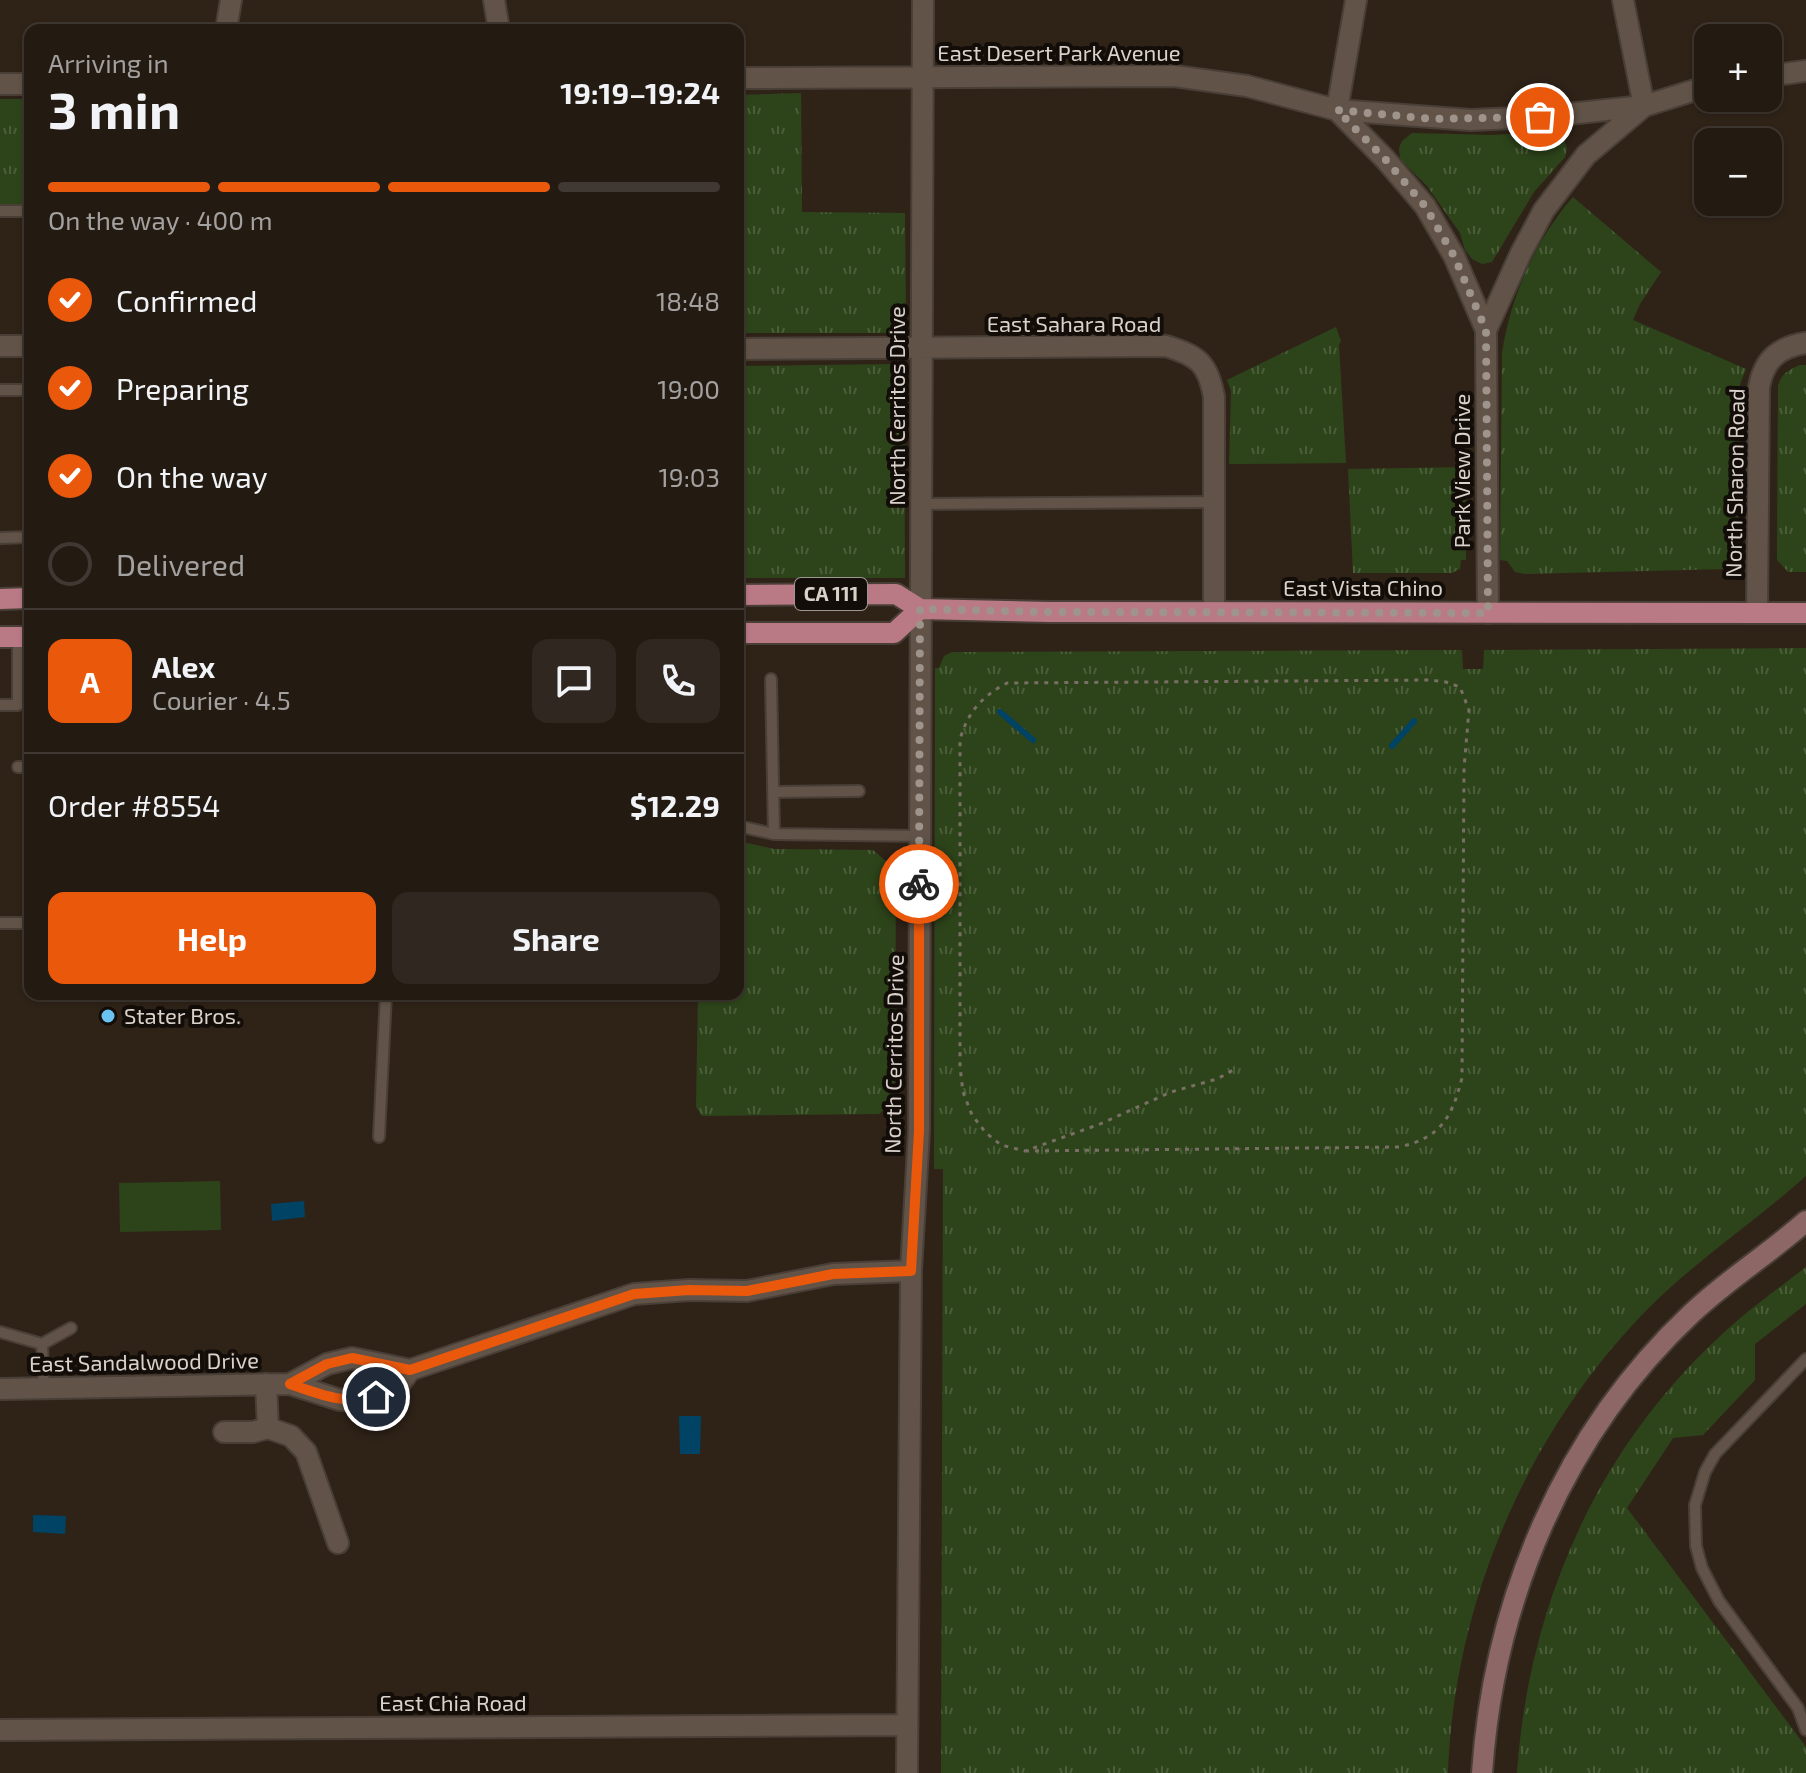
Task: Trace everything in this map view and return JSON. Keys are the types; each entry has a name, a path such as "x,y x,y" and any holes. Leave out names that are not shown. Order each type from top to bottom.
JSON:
{"main road":[{"name":"East Vista Chino","path":"744,595 896,594 920,609 1806,613"},
{"path":"0,599 24,598"},
{"name":"CA 111","path":"744,633 894,633 920,609"}],"street":[{"path":"227,24 231,0"},
{"path":"494,0 498,24"},
{"name":"North Cerritos Drive","path":"907,1773 911,1271 919,1131 923,0"},
{"path":"1337,110 1356,0"},
{"path":"1623,0 1644,106"},
{"path":"1782,74 1806,71"},
{"name":"East Desert Park Avenue","path":"744,78 1174,76 1247,86 1337,110 1432,119 1494,120 1644,106 1694,90"},
{"path":"0,84 24,84"},
{"name":"Park View Drive","path":"1486,330 1544,210 1586,155 1644,106"},
{"name":"Park View Drive","path":"1337,110 1425,206 1454,256 1486,330 1488,613"},
{"name":"North Sharon Road","path":"1757,611 1758,398 1761,376 1770,358 1786,347 1806,343"},
{"path":"0,346 24,346"},
{"name":"East Sahara Road","path":"744,349 1166,346 1187,352 1210,372 1212,384 1214,612"},
{"path":"1482,1773 1489,1699 1508,1615 1537,1535 1576,1460 1612,1404 1661,1345 1731,1278 1806,1221"},
{"name":"East Sandalwood Drive","path":"290,1384 327,1364 352,1358 410,1370 634,1294 689,1290 747,1291 833,1274 911,1271"},
{"name":"East Sandalwood Drive","path":"0,1389 290,1384 340,1400 356,1401 396,1389 410,1370"},
{"path":"266,1384 268,1428"},
{"path":"224,1432 253,1432 268,1428 291,1436 306,1452 338,1543"},
{"name":"East Chia Road","path":"0,1730 907,1725"}],"lane":[{"path":"0,211 24,211"},
{"path":"0,390 24,392"},
{"path":"920,504 1215,502"},
{"path":"0,538 24,537"},
{"path":"0,705 18,705 16,637"},
{"path":"771,679 774,834"},
{"path":"773,792 859,791"},
{"path":"744,827 774,834 920,836"},
{"path":"0,923 24,923"},
{"path":"379,1137 386,1000"},
{"path":"0,1332 42,1344 71,1328"},
{"path":"42,1344 44,1388"},
{"path":"1806,1359 1715,1454 1705,1472 1695,1505 1696,1546 1709,1586 1798,1708 1806,1730"}],"path":[{"path":"1025,1151 1399,1147 1430,1137 1446,1120 1455,1105 1462,1078 1464,768 1469,710 1460,687 1429,680 1007,683 989,691 964,722 960,740 960,1067 963,1092 972,1115 986,1133 1001,1145 1025,1151 1100,1124 1171,1092 1217,1079 1235,1069"}],"green space":[{"path":"801,93 802,212 905,213 906,320 899,329 889,333 744,333 744,95"},
{"path":"0,99 24,99 24,205 0,204"},
{"path":"1555,132 1563,138 1567,148 1565,157 1534,192 1492,262 1482,264 1472,259 1465,250 1460,233 1427,186 1400,159 1402,141 1412,133 1493,135"},
{"path":"1573,197 1661,272 1633,320 1746,369 1740,384 1739,558 1729,558 1727,569 1525,574 1515,572 1507,561 1500,560 1502,353 1506,332 1518,290 1536,251"},
{"path":"1336,327 1341,341 1346,463 1229,464 1231,391 1227,380"},
{"path":"894,364 902,369 905,578 744,578 744,366"},
{"path":"1806,365 1806,572 1788,572 1777,560 1778,386 1786,373"},
{"path":"1467,467 1466,560 1461,560 1460,569 1452,573 1353,573 1348,469"},
{"path":"1806,648 1806,1176 1661,1296 1615,1344 1575,1397 1539,1454 1509,1514 1484,1577 1466,1641 1454,1707 1448,1773 941,1773 943,1169 934,1169 935,668 939,668 944,656 952,652 1462,650 1463,669 1483,669 1484,650"},
{"path":"744,842 774,849 873,850 896,870 895,1100 879,1114 702,1116 696,1107 698,1000 744,1000"},
{"path":"220,1181 221,1230 120,1232 119,1183"},
{"path":"1806,1267 1806,1304 1755,1344 1755,1380 1703,1435 1673,1438 1627,1508 1806,1747 1806,1773 1517,1773 1524,1712 1536,1652 1553,1594 1575,1537 1603,1483 1635,1432 1673,1384 1727,1330"}],"water":[{"path":"304,1201 305,1217 272,1221 271,1204"},
{"path":"679,1416 701,1416 700,1454 680,1454"},
{"path":"33,1515 66,1516 65,1534 33,1532"}],"waterway":[{"path":"1000,712 1033,740"},
{"path":"1392,746 1414,721"}],"way so far":[{"path":"919,884 920,609 1488,613 1486,330 1454,256 1425,206 1337,110 1432,119 1540,117"}],"place":[{"name":"Stater Bros.","path":"108,1016"}],"route":[{"path":"376,1397 340,1400 290,1384 327,1364 352,1358 410,1370 634,1294 689,1290 747,1291 833,1274 911,1271 919,1131 919,884"}]}
